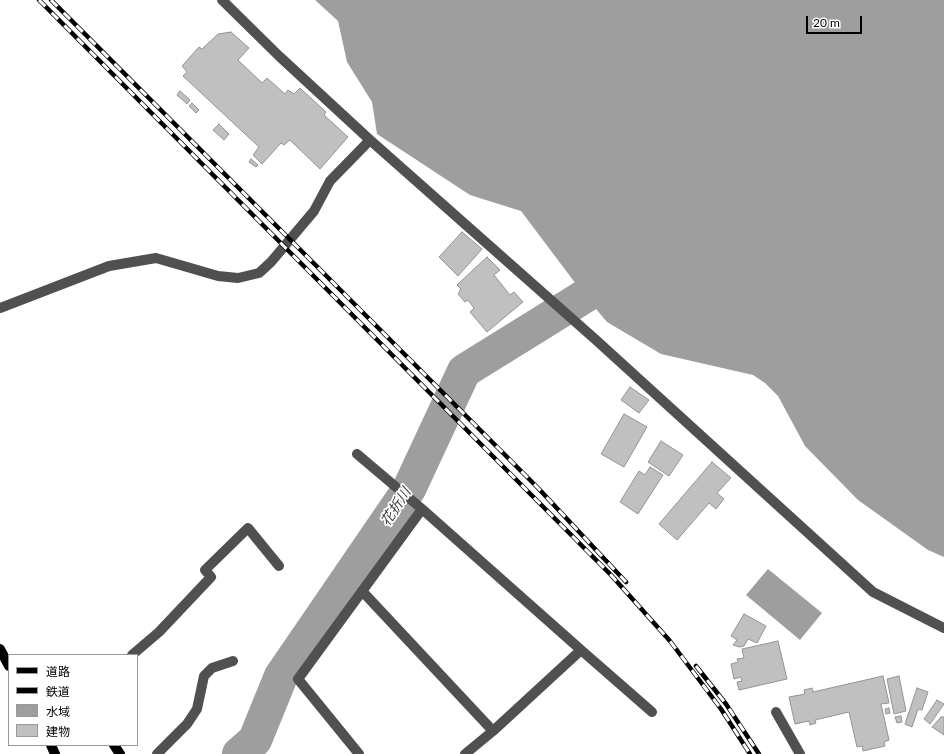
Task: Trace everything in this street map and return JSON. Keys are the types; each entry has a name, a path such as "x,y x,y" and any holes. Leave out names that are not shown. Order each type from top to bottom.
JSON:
{"main road":[{"path":"0,649 8,664"}],"street":[{"path":"222,0 279,56 370,140 596,340 873,592 944,628"},
{"path":"0,308 109,266 156,258 218,276 238,278 259,272 271,262 314,211 330,181 370,140"},
{"path":"356,454 422,509 652,712"},
{"path":"359,754 298,679 422,509"},
{"path":"133,654 159,632 211,576 205,570 248,528 279,566"},
{"path":"362,591 493,731"},
{"path":"465,754 493,731 581,650"},
{"path":"157,754 187,724 197,709 204,676 212,668 233,661"},
{"path":"776,712 800,754"}],"water":[{"path":"315,0 944,0 944,557 928,550 858,500 805,446 778,396 765,383 753,375 661,354 607,322 585,296 521,211 470,195 377,134 372,102 347,62 338,21"},
{"path":"768,569 822,613 800,640 746,595"}],"building":[{"path":"231,32 249,48 238,60 262,83 267,78 285,94 288,90 294,94 300,88 326,112 324,115 348,137 320,169 290,140 284,145 281,143 262,164 253,155 259,147 183,76 187,72 182,66 199,47 202,49 218,34"},
{"path":"180,91 190,100 187,104 177,95"},
{"path":"192,103 199,110 196,113 189,106"},
{"path":"219,124 229,134 224,140 213,130"},
{"path":"251,159 258,165 256,167 249,162"},
{"path":"462,232 482,249 458,276 439,257"},
{"path":"487,257 500,270 494,275 510,295 514,292 523,302 487,332 470,312 474,308 468,300 465,302 458,294 461,289 457,285"},
{"path":"630,387 649,400 639,413 621,400"},
{"path":"624,414 647,427 624,467 601,454"},
{"path":"661,441 683,455 669,476 648,462"},
{"path":"712,462 731,478 717,493 724,499 716,509 709,503 677,540 659,524"},
{"path":"650,467 663,475 638,514 620,502 639,471 645,475"},
{"path":"744,614 766,626 757,643 748,639 744,646 740,647 733,645 737,640 731,636"},
{"path":"778,641 787,679 739,690 737,682 742,681 741,677 734,679 731,664 738,662 737,659 744,658 742,649"},
{"path":"883,676 889,703 881,704 889,740 884,742 885,746 863,751 862,746 857,747 849,712 815,720 816,723 810,725 809,721 795,724 789,697 805,694 804,690 812,688 813,692"},
{"path":"899,676 906,711 894,714 887,679"},
{"path":"917,688 928,692 922,710 918,709 912,727 905,724"},
{"path":"937,700 944,704 930,724 924,719"},
{"path":"889,708 890,713 886,714 885,709"},
{"path":"901,716 902,722 897,723 895,717"},
{"path":"941,717 944,717 944,735 932,727"}],"waterway":[{"name":"花折川","path":"239,754 255,740 281,676 409,489 464,371 585,296"}],"railway":[{"path":"39,0 611,575 670,641 721,709 750,754"},
{"path":"51,0 538,488 626,582"},
{"path":"696,666 726,704 759,754"}]}
